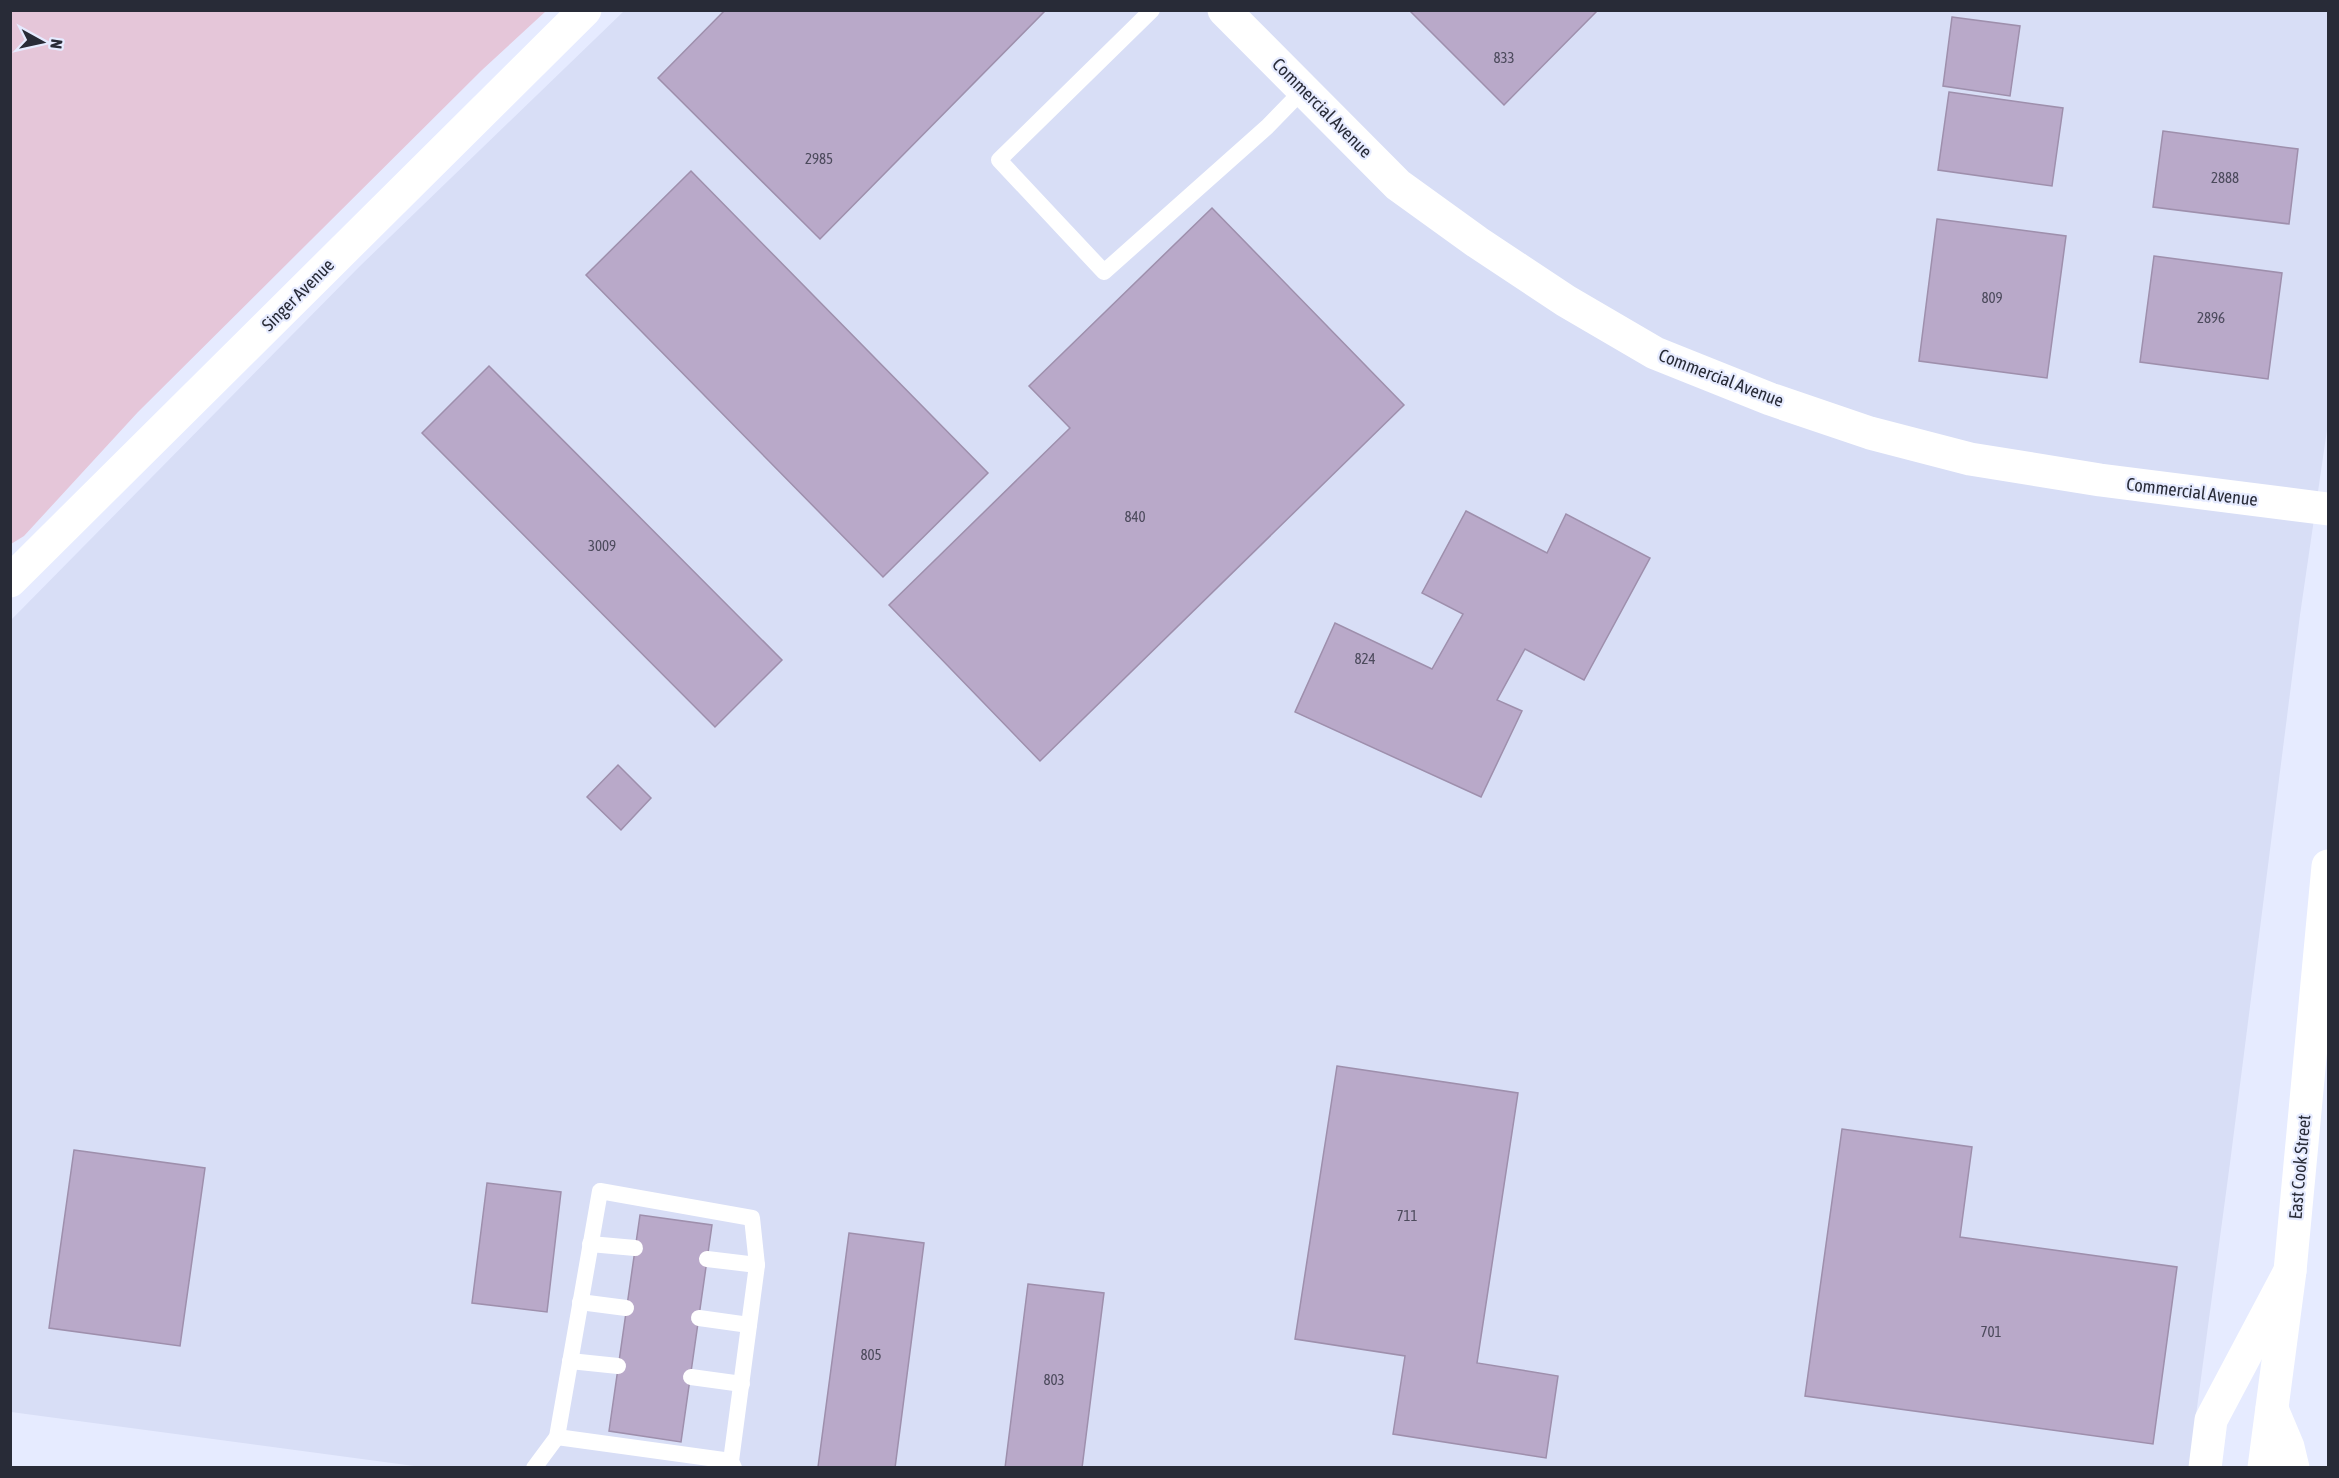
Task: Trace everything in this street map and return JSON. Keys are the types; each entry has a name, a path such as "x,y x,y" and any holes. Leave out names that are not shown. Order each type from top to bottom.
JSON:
{"street":[{"name":"Singer Avenue","path":"10,581 585,10"},
{"name":"Commercial Avenue","path":"1224,10 1398,185 1477,242 1566,301 1655,353 1770,399 1870,433 1971,459 2100,480 2328,509"},
{"name":"East Cook Street","path":"2264,1467 2290,1271 2328,871"},
{"path":"2205,1467 2211,1420 2290,1271"},
{"path":"2272,1409 2288,1447 2293,1467"}],"lane":[{"path":"1152,10 999,160 1104,272 1267,127 1304,89"},
{"path":"534,1467 558,1437 600,1191 752,1218 757,1265 733,1464 558,1437"},
{"path":"590,1244 635,1248"},
{"path":"707,1259 757,1265"},
{"path":"580,1302 626,1308"},
{"path":"699,1318 749,1326"},
{"path":"570,1361 618,1366"},
{"path":"690,1377 742,1384"}],"shaded area":[{"path":"11,10 546,11 482,70 138,412 24,536 11,544"},
{"path":"624,11 2328,11 2328,423 2300,615 2189,1467 429,1468 11,1412 11,620 360,266"}],"building":[{"path":"725,10 1046,10 820,239 658,78"},
{"path":"1409,10 1598,10 1504,105"},
{"path":"1952,17 2020,26 2010,96 1943,86"},
{"path":"1949,92 2063,108 2052,186 1938,170"},
{"path":"2163,131 2298,149 2289,224 2153,207"},
{"path":"691,171 988,473 883,577 586,275"},
{"path":"1212,208 1404,405 1040,761 889,605 1070,428 1029,386"},
{"path":"1937,219 2066,236 2047,378 1919,361"},
{"path":"2154,256 2282,273 2268,379 2140,362"},
{"path":"489,366 782,660 715,727 422,433"},
{"path":"1466,511 1547,553 1566,514 1650,558 1584,680 1525,649 1497,700 1522,711 1481,797 1295,712 1335,623 1432,669 1463,614 1422,593"},
{"path":"618,765 651,798 621,830 587,797"},
{"path":"1337,1066 1518,1093 1477,1363 1558,1376 1546,1458 1393,1434 1405,1356 1295,1339"},
{"path":"1842,1129 1972,1147 1960,1237 2177,1267 2153,1444 1805,1396"},
{"path":"74,1150 205,1168 180,1346 49,1328"},
{"path":"487,1183 561,1192 547,1312 472,1303"},
{"path":"640,1215 712,1225 681,1442 609,1431"},
{"path":"849,1233 924,1243 895,1468 818,1467"},
{"path":"1028,1284 1104,1293 1082,1468 1005,1468"}]}
